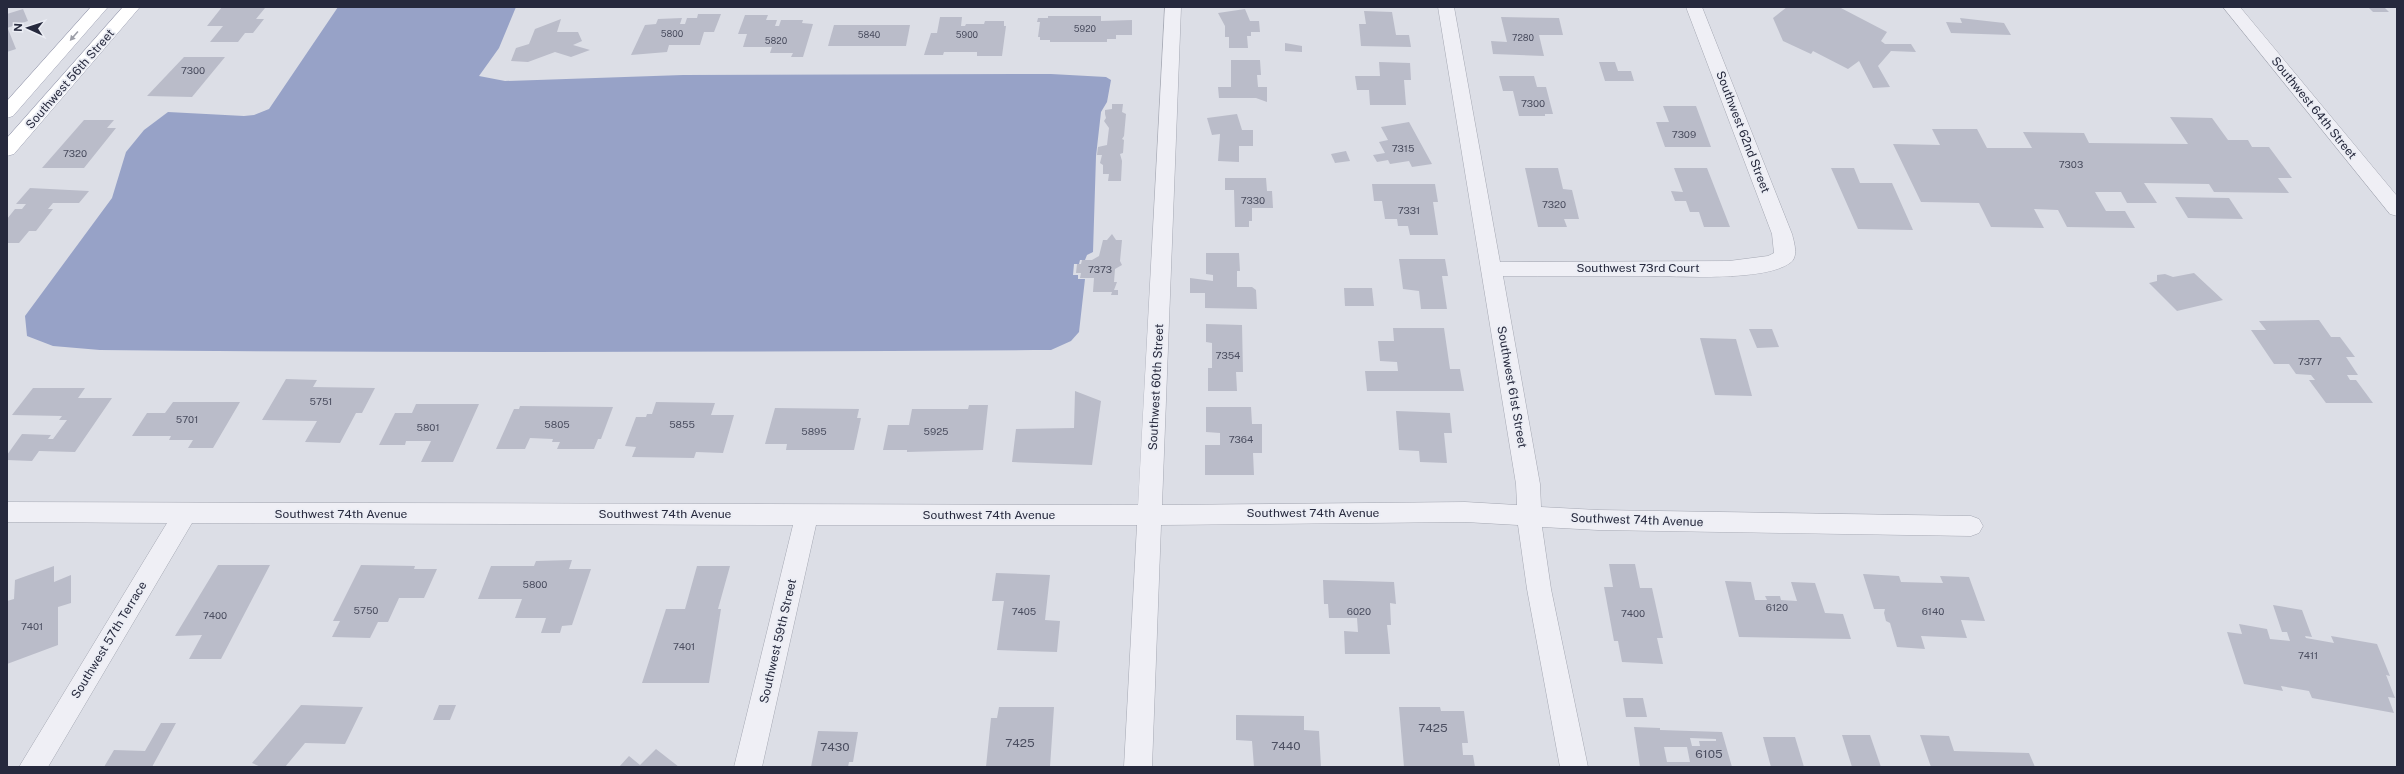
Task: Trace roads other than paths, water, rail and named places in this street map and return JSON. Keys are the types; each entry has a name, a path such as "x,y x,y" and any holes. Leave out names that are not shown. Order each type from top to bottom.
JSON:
{"main road":[{"name":"Southwest 56th Street","path":"7,112 100,7"},
{"name":"Southwest 56th Street","path":"7,150 132,7"}],"street":[{"name":"Southwest 60th Street","path":"1138,767 1151,515 1173,7"},
{"name":"Southwest 61st Street","path":"1446,7 1528,484 1531,540 1538,589 1574,767"},
{"name":"Southwest 62nd Street","path":"1694,7 1782,234 1786,247 1784,257"},
{"name":"Southwest 64th Street","path":"2231,7 2397,209"},
{"name":"Southwest 73rd Court","path":"1491,269 1729,268 1771,263 1784,257"},
{"name":"Southwest 74th Avenue","path":"7,512 1151,515 1465,512 1598,520 1971,526"},
{"name":"Southwest 57th Terrace","path":"33,767 185,513"},
{"name":"Southwest 59th Street","path":"748,767 807,514"}],"water":[{"path":"338,7 516,7 499,48 479,76 505,81 683,75 1051,74 1106,77 1111,80 1107,102 1101,112 1096,156 1093,252 1087,255 1085,260 1080,260 1079,264 1074,264 1073,275 1078,275 1078,279 1085,279 1079,332 1071,341 1051,350 813,351 457,352 100,350 53,346 27,336 25,316 112,198 126,152 144,130 168,112 244,116 254,115 269,109"}]}
